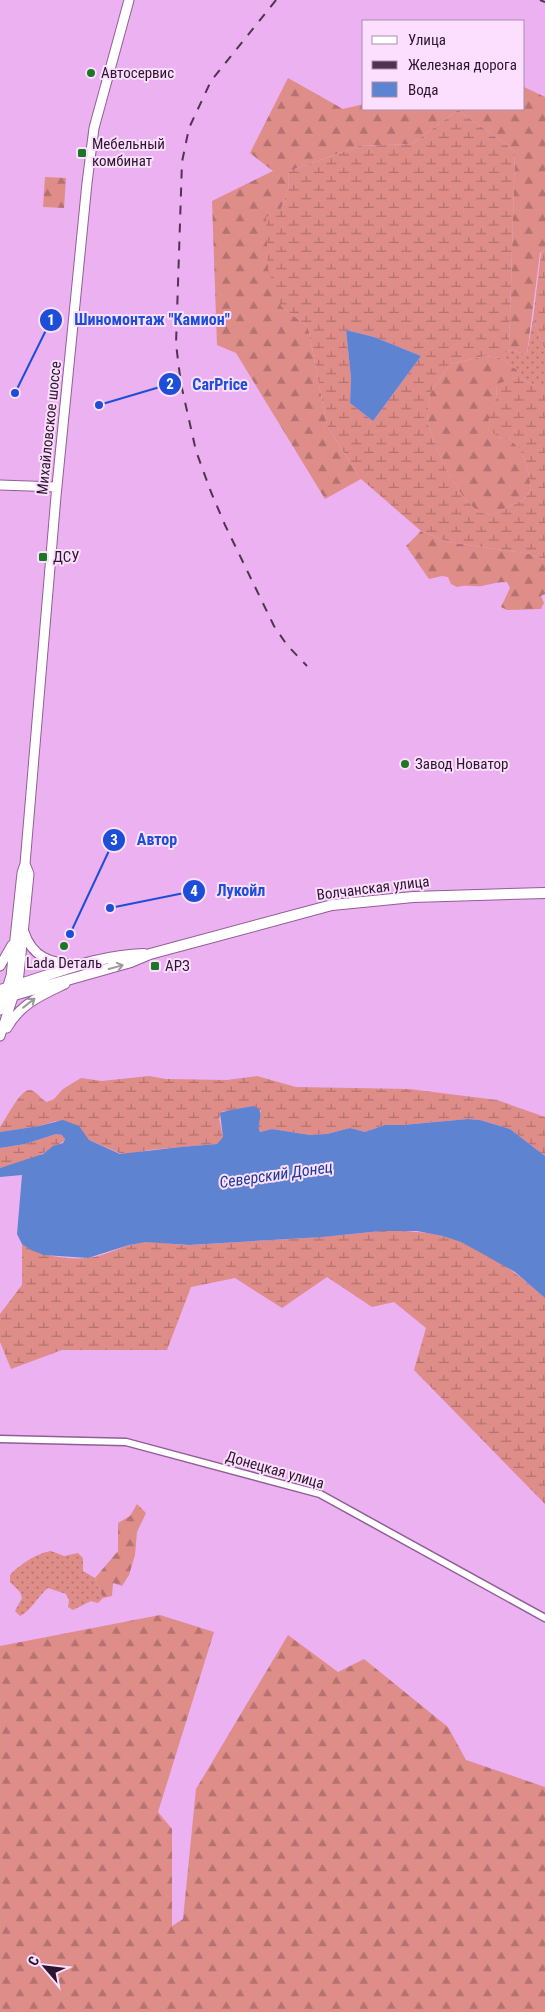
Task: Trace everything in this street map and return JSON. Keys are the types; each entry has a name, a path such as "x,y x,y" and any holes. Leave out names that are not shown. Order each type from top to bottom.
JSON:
{"main road":[{"name":"Михайловское шоссе","path":"7,992 22,873 25,864 57,487 94,128 129,0"},
{"path":"0,485 57,487"},
{"name":"Михайловское шоссе","path":"7,992 24,930 28,874 25,864"},
{"name":"Волчанская улица","path":"7,992 80,976 131,962 150,954 332,905 413,897 545,893"},
{"path":"24,930 31,947 39,956 61,964 81,964"},
{"path":"0,966 14,940"},
{"name":"Волчанская улица","path":"7,992 81,964 129,954 150,954"},
{"path":"0,1041 12,1020 29,1002 80,976"},
{"path":"0,1010 7,992"},
{"path":"0,1036 7,992"}],"street":[{"name":"Донецкая улица","path":"0,1439 126,1442 320,1494 545,1618"}],"green space":[{"path":"288,78 343,109 362,104 362,110 458,110 412,144 359,146 289,171 288,190 281,209 281,306 308,327 327,426 361,479 325,499 236,353 217,345 212,201 273,171 250,153"},
{"path":"525,87 545,97 545,249 540,253 527,354 509,350 515,151 458,110 525,110"},
{"path":"458,110 515,151 509,350 500,358 485,356 450,364 430,394 427,422 445,468 464,498 478,512 491,515 523,500 531,489 527,468 519,449 509,439 502,439 489,431 487,424 496,398 497,384 517,377 545,390 545,560 530,554 448,542 421,531 361,479 327,426 308,327 281,306 268,269 266,217 281,209 288,190 289,171 359,146 412,144","holes":["346,330 374,337 421,356 373,421 350,403 351,378"]},
{"path":"45,177 66,178 64,208 43,207"},
{"path":"545,249 545,350 533,319 541,253"},
{"path":"533,319 545,350 545,390 517,377 517,370 500,358 509,350 527,354"},
{"path":"485,356 500,358 517,370 517,377 497,385 496,398 488,424 489,431 502,439 509,439 523,455 531,489 523,500 491,515 478,512 464,498 445,468 427,422 430,394 450,364"},
{"path":"421,531 448,542 530,554 545,560 545,594 541,596 544,603 541,609 507,610 501,607 510,588 507,582 457,587 451,584 448,577 442,576 429,579 406,546"},
{"path":"149,1076 166,1079 227,1080 257,1076 296,1087 409,1089 497,1100 545,1117 545,1156 510,1129 480,1120 468,1119 385,1125 365,1132 350,1128 327,1134 310,1135 272,1129 260,1132 258,1129 261,1111 253,1106 234,1111 223,1111 219,1118 223,1137 217,1144 149,1150 124,1155 89,1140 56,1121 39,1126 0,1132 0,1127 14,1105 26,1091 30,1090 37,1093 47,1102 54,1099 63,1089 81,1078 102,1081"},
{"path":"56,1134 65,1137 64,1141 33,1159 0,1168 0,1148 25,1144"},
{"path":"381,1231 428,1233 457,1240 498,1261 545,1298 545,1504 414,1370 426,1328 394,1302 372,1307 327,1277 282,1308 235,1278 191,1287 167,1350 62,1350 11,1369 0,1342 0,1314 22,1285 22,1243 45,1254 63,1258 88,1258 146,1242 192,1245"},
{"path":"137,1504 146,1513 137,1532 135,1555 129,1575 122,1586 113,1583 112,1596 103,1598 95,1578 118,1551 118,1523 130,1516"},
{"path":"51,1551 64,1556 78,1553 83,1558 83,1571 95,1578 103,1598 98,1603 91,1601 73,1610 68,1607 69,1600 66,1594 48,1588 20,1616 15,1611 22,1598 20,1592 10,1582 10,1575 29,1560"},
{"path":"160,1615 214,1632 158,1812 172,1829 172,1926 183,1919 196,1789 288,1635 338,1672 364,1659 448,1727 466,1760 545,1787 545,2012 0,2012 0,1646"}],"water":[{"path":"346,330 374,337 421,356 373,421 350,403 351,378"},
{"name":"Северский Донец","path":"253,1106 260,1111 260,1132 272,1129 310,1135 327,1134 350,1128 365,1132 385,1125 468,1119 480,1120 510,1129 545,1156 545,1298 515,1272 461,1242 417,1231 381,1231 322,1237 189,1245 146,1242 129,1245 88,1258 44,1255 22,1244 17,1234 22,1175 0,1177 0,1168 43,1154 53,1146 63,1143 65,1139 62,1135 56,1134 25,1144 0,1148 0,1132 63,1120 79,1126 89,1140 120,1154 217,1144 223,1137 220,1113"}],"railway":[{"path":"276,0 211,81 189,128 182,162 176,344 181,384 196,451 211,492 274,626 287,645 307,666"},
{"path":"540,0 545,2"}],"place":[{"name":"Автосервис","path":"91,73"},
{"name":"Мебельный комбинат","path":"82,153"},
{"name":"Шиномонтаж \"Камион\"","path":"15,393"},
{"name":"CarPrice","path":"99,405"},
{"name":"ДСУ","path":"43,557"},
{"name":"Завод Новатор","path":"405,764"},
{"name":"Лукойл","path":"110,908"},
{"name":"Автор","path":"70,934"},
{"name":"Lada Dеталь","path":"64,946"},
{"name":"АРЗ","path":"155,966"}]}
